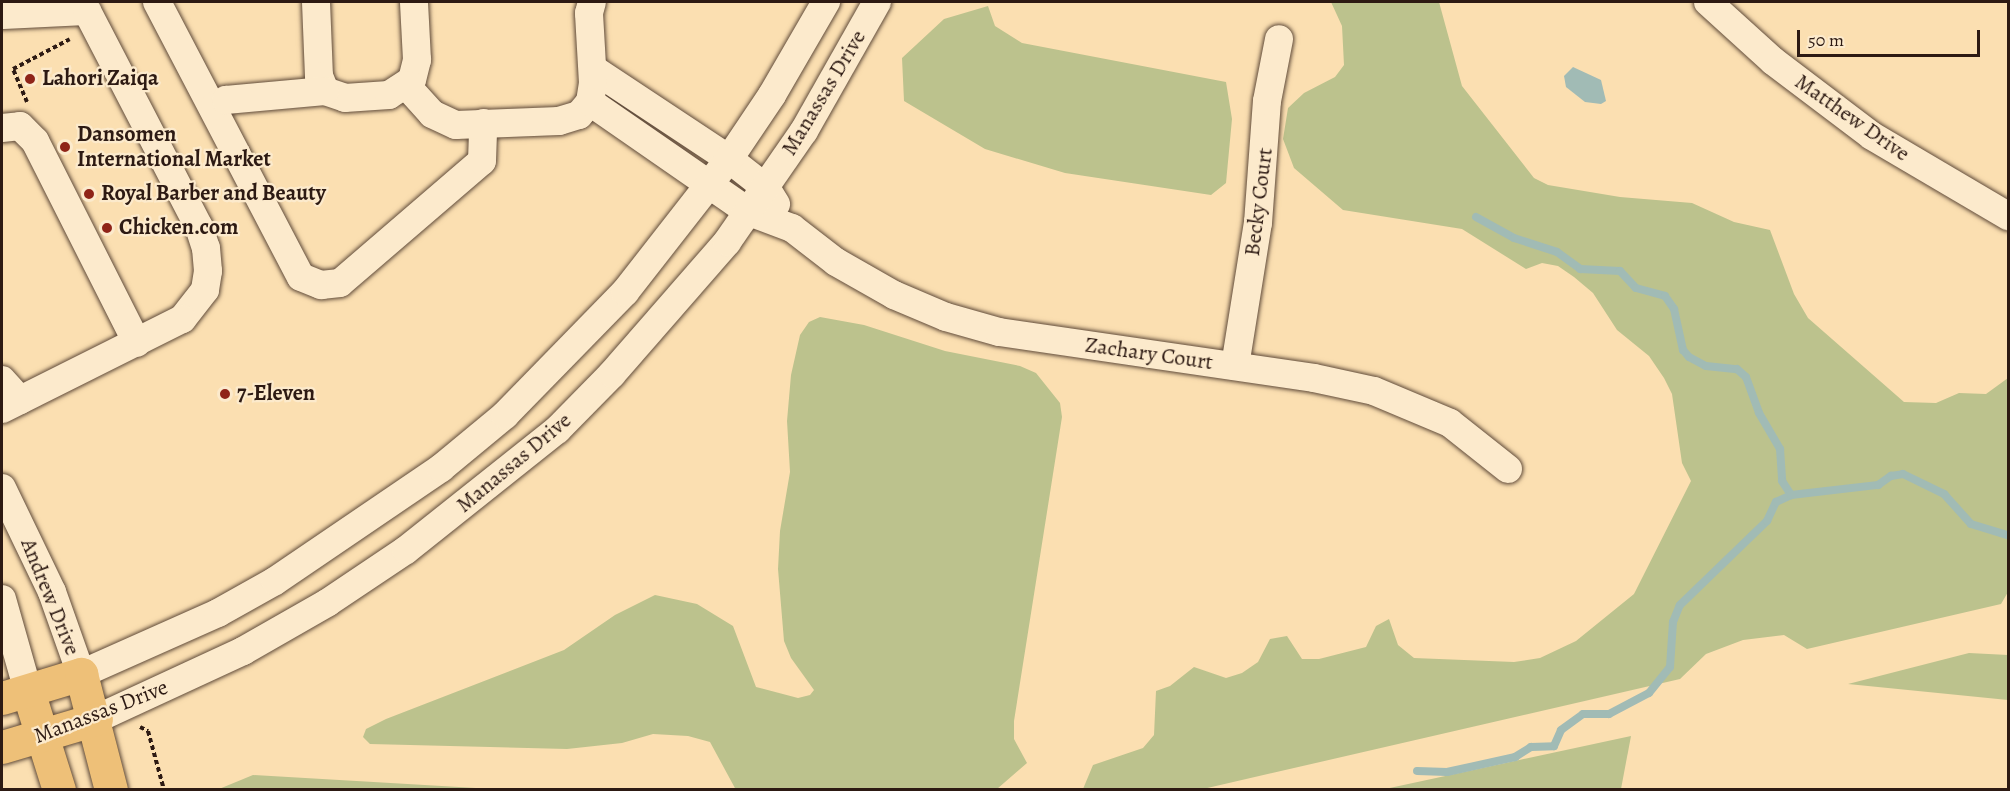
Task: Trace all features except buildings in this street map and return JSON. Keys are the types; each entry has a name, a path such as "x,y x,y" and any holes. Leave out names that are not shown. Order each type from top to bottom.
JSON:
{"main road":[{"name":"Manassas Drive","path":"15,694 81,674"},
{"path":"81,674 96,719 111,789"},
{"path":"15,694 42,738 59,789"},
{"name":"Manassas Drive","path":"2,747 42,738 96,719"}],"street":[{"path":"157,2 215,106 301,277 321,285 340,283 482,161 483,123"},
{"path":"316,2 319,76 325,91"},
{"path":"215,106 226,100 325,91 345,98 388,95 406,84 417,60 414,2"},
{"path":"406,84 432,114 456,125 560,121 579,115 590,102 593,69 589,13 592,2"},
{"name":"Manassas Drive","path":"81,674 208,617 275,581 441,468 505,415 625,292 711,185 772,95 826,2"},
{"name":"Manassas Drive","path":"96,719 243,651 327,603 476,498 557,430 612,374 680,298 749,212 851,54 877,2"},
{"name":"Matthew Drive","path":"1708,2 1773,61 1872,136 2008,216"},
{"path":"2,15 87,10 207,248 205,290 182,319 136,343 8,397"},
{"name":"Becky Court","path":"1235,366 1258,223 1267,100 1279,39"},
{"name":"Zachary Court","path":"593,69 729,159 766,188 792,228"},
{"name":"Zachary Court","path":"590,102 749,212 792,228 836,262 894,295 946,317 999,332 1314,378 1413,404 1450,423 1508,469"},
{"path":"10,127 35,141 136,343"},
{"name":"Andrew Drive","path":"2,488 52,592 81,674"},
{"name":"Andrew Drive","path":"2,599 15,694"}],"path":[{"path":"10,127 28,98 14,69 94,26"}],"green space":[{"path":"1331,2 1439,2 1462,86 1534,178 1548,185 1620,197 1692,203 1734,222 1770,230 1794,294 1808,318 1904,402 1936,403 1959,393 1986,394 2008,378 2008,592 2001,604 1807,649 1784,635 1743,640 1706,654 1680,679 1203,789 1083,789 1093,765 1143,748 1154,735 1156,691 1170,686 1194,667 1226,678 1242,673 1258,662 1270,639 1287,636 1302,659 1319,659 1366,647 1376,626 1389,619 1398,645 1414,658 1514,662 1540,658 1576,641 1634,594 1691,481 1682,463 1672,394 1664,378 1649,356 1617,330 1593,293 1574,277 1558,266 1542,263 1526,269 1462,229 1343,210 1294,168 1283,139 1288,108 1304,93 1335,77 1344,65 1342,26"},
{"path":"988,6 995,26 1022,43 1226,82 1232,119 1226,183 1211,195 1065,173 985,149 904,101 902,58 944,19"},
{"path":"820,317 864,325 945,351 1020,366 1036,373 1060,403 1062,417 1014,721 1014,739 1027,763 997,789 736,790 710,742 688,736 653,734 622,743 567,749 370,744 363,737 366,729 386,719 564,650 615,615 655,595 697,604 733,626 756,687 798,698 810,695 814,690 791,658 784,641 778,569 780,531 790,472 787,421 791,375 800,335 809,322"},
{"path":"1969,653 2008,655 2008,700 1848,684"},
{"path":"1631,736 1621,789 1385,789"},
{"path":"253,775 493,789 219,789"}],"water":[{"path":"1573,67 1601,80 1606,101 1601,104 1585,102 1566,87 1564,76"}],"waterway":[{"path":"1476,217 1514,238 1557,252 1580,269 1620,271 1636,288 1665,296 1674,309 1683,350 1689,357 1706,366 1737,369 1746,377 1759,413 1780,449 1782,481 1791,495"},
{"path":"1417,771 1447,772 1515,757 1531,747 1554,746 1561,730 1583,714 1609,714 1649,693 1670,667 1673,622 1680,605 1767,521 1776,502 1791,495 1878,485 1891,476 1903,474 1944,494 1971,524 2008,535"}],"place":[{"name":"Lahori Zaiqa","path":"30,79"},
{"name":"Dansomen International Market","path":"65,147"},
{"name":"Royal Barber and Beauty","path":"89,194"},
{"name":"Chicken.com","path":"107,228"},
{"name":"7-Eleven","path":"225,394"}]}
